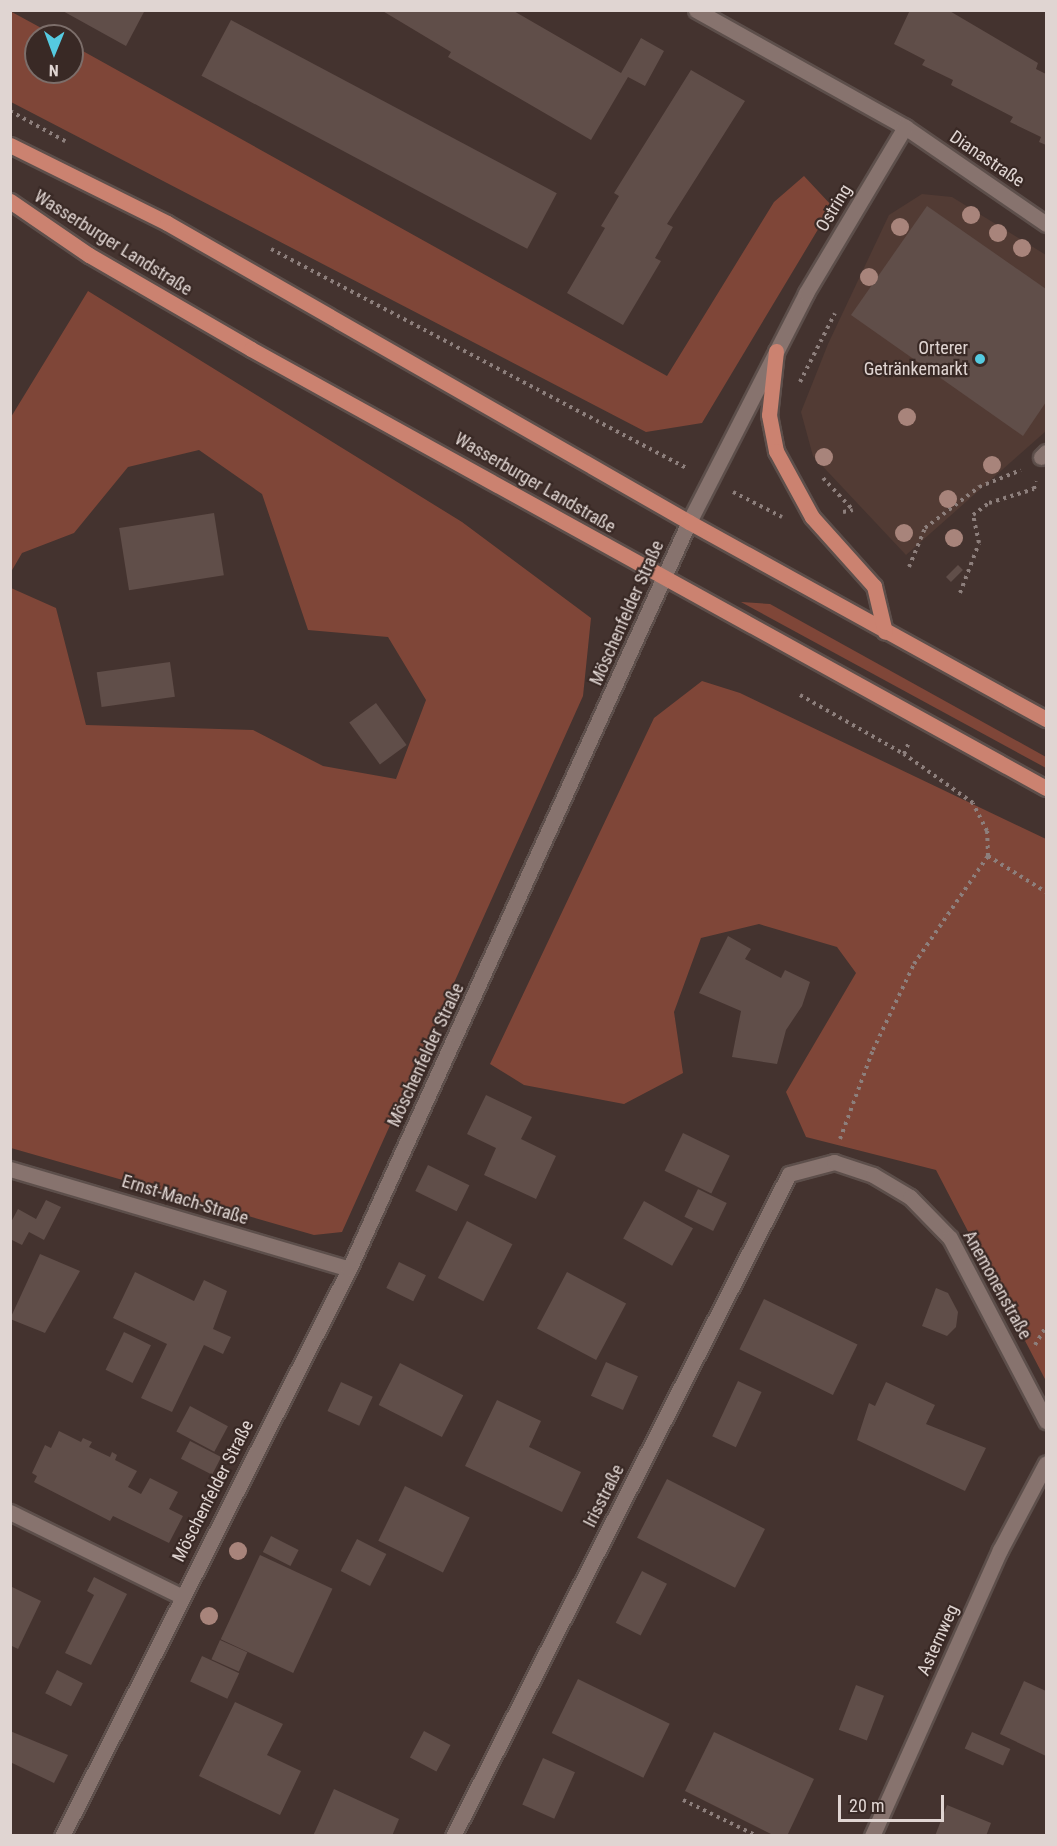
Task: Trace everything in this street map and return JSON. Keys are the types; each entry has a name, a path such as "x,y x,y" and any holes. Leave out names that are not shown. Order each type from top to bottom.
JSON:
{"main road":[{"name":"Wasserburger Landstraße","path":"10,145 167,223 689,522 885,632 1047,719"},
{"name":"Wasserburger Landstraße","path":"10,201 89,255 251,349 1047,788"},
{"path":"776,351 770,415 776,451 812,517 874,586 885,632"}],"street":[{"path":"696,10 905,127"},
{"name":"Dianastraße","path":"905,127 1047,224"},
{"name":"Ostring","path":"689,522 776,351 905,127"},
{"name":"Möschenfelder Straße","path":"62,1836 181,1596 349,1269 593,741 689,522"},
{"name":"Irisstraße","path":"453,1836 789,1174 834,1162"},
{"name":"Anemonenstraße","path":"834,1162 873,1174 910,1197 950,1238 1047,1421"},
{"name":"Ernst-Mach-Straße","path":"10,1169 349,1269"},
{"name":"Asternweg","path":"872,1836 1000,1550 1047,1463"},
{"path":"10,1512 181,1596"}],"path":[{"path":"10,111 69,143"},
{"path":"266,247 710,480"},
{"path":"796,394 835,313"},
{"path":"909,567 925,528 979,487 1014,474 1044,454"},
{"path":"814,468 853,510"},
{"path":"960,593 979,543 973,515 989,503 1034,489"},
{"path":"801,695 904,754 973,802 987,831 988,856 914,964 873,1050 834,1162"},
{"path":"904,754 909,742"},
{"path":"988,856 1047,892"},
{"path":"683,1800 757,1836"}],"shaded area":[{"path":"10,11 34,24 24,24 24,84 84,84 84,52 667,376 774,202 804,176 832,206 702,423 646,432 11,102"},
{"path":"922,194 952,197 1046,255 1046,431 906,555 813,456 801,412 828,344 889,215"},
{"path":"88,291 462,522 591,618 583,696 342,1232 314,1235 11,1148 11,588 56,608 86,725 253,730 323,766 396,779 426,700 388,637 308,630 262,494 199,450 128,467 74,533 22,553 11,572 11,417"},
{"path":"741,602 770,604 1046,757 1046,768"},
{"path":"702,681 740,693 1046,839 1046,1381 936,1170 806,1137 786,1092 856,973 837,947 759,924 701,938 674,1012 683,1073 624,1104 524,1085 490,1064 654,718"}],"building":[{"path":"61,10 145,10 126,46"},
{"path":"381,10 512,10 621,73 641,38 664,51 645,86 628,77 591,140 448,57 451,52"},
{"path":"910,10 948,10 1038,63 1036,69 1046,74 1046,145 1039,142 1041,137 1010,122 1013,117 951,85 953,80 922,65 925,60 894,44"},
{"path":"231,20 557,193 527,249 201,76"},
{"path":"691,70 745,101 667,224 673,227 655,258 661,261 623,325 567,293 605,228 601,226 619,196 614,193"},
{"name":"Orterer Getränkemarkt","path":"927,206 1046,289 1046,402 1023,436 851,315"},
{"path":"214,513 224,575 129,590 119,528"},
{"path":"958,565 963,570 951,582 946,577"},
{"path":"170,662 175,697 102,707 97,672"},
{"path":"376,703 407,745 380,764 349,722"},
{"path":"728,936 751,949 745,959 781,978 785,970 810,982 802,1006 786,1030 777,1064 732,1057 741,1011 699,993"},
{"path":"486,1095 532,1117 521,1139 556,1156 536,1199 484,1175 496,1148 467,1134"},
{"path":"683,1133 730,1156 711,1194 665,1171"},
{"path":"428,1165 469,1185 457,1211 415,1191"},
{"path":"698,1189 727,1203 713,1231 684,1217"},
{"path":"46,1200 61,1207 44,1240 29,1232 22,1245 10,1239 10,1224 18,1209 36,1219"},
{"path":"644,1201 693,1228 672,1266 623,1239"},
{"path":"467,1221 512,1244 483,1301 438,1278"},
{"path":"40,1254 80,1271 45,1333 10,1319"},
{"path":"399,1262 426,1275 413,1301 386,1288"},
{"path":"135,1272 194,1301 204,1280 227,1291 213,1329 231,1337 223,1354 204,1345 172,1412 141,1398 167,1344 113,1318"},
{"path":"567,1272 626,1303 596,1360 537,1329"},
{"path":"936,1288 948,1293 958,1312 956,1327 947,1336 922,1326"},
{"path":"764,1299 857,1345 833,1395 739,1349"},
{"path":"124,1332 151,1345 133,1383 106,1370"},
{"path":"606,1362 638,1376 623,1410 591,1396"},
{"path":"400,1363 463,1395 442,1437 379,1405"},
{"path":"738,1381 762,1392 736,1447 712,1436"},
{"path":"341,1382 373,1397 359,1426 327,1411"},
{"path":"886,1382 935,1405 926,1424 986,1448 965,1491 857,1440 869,1403 875,1406"},
{"path":"497,1400 541,1421 529,1447 581,1472 562,1512 465,1466"},
{"path":"190,1406 228,1426 214,1452 176,1432"},
{"path":"59,1431 81,1442 83,1438 92,1442 89,1447 110,1457 112,1452 117,1455 115,1460 137,1471 128,1487 141,1494 150,1478 178,1492 169,1509 183,1516 169,1543 113,1516 110,1521 34,1482 37,1476 32,1473 45,1445 51,1448"},
{"path":"190,1441 221,1457 212,1475 181,1459"},
{"path":"667,1479 765,1529 735,1588 637,1538"},
{"path":"405,1486 470,1518 443,1572 378,1541"},
{"path":"271,1536 299,1550 290,1566 263,1552"},
{"path":"357,1539 386,1554 370,1586 341,1571"},
{"path":"260,1555 333,1589 293,1673 221,1639"},
{"path":"642,1571 667,1584 641,1635 616,1623"},
{"path":"94,1577 127,1594 91,1665 65,1653 94,1595 87,1591"},
{"path":"10,1586 41,1601 18,1649 10,1645"},
{"path":"220,1640 247,1652 239,1671 211,1659"},
{"path":"202,1656 239,1673 227,1699 190,1681"},
{"path":"57,1670 83,1683 71,1706 45,1693"},
{"path":"578,1679 670,1724 643,1778 552,1733"},
{"path":"1024,1681 1046,1691 1046,1756 1000,1734"},
{"path":"856,1685 884,1696 867,1741 839,1730"},
{"path":"235,1702 283,1724 267,1755 301,1771 280,1815 199,1776"},
{"path":"10,1731 68,1755 54,1783 10,1762"},
{"path":"424,1731 450,1745 436,1772 410,1757"},
{"path":"714,1732 814,1779 787,1836 775,1836 685,1791"},
{"path":"972,1732 1010,1749 1003,1766 965,1748"},
{"path":"543,1758 575,1772 554,1819 522,1805"},
{"path":"334,1789 399,1819 392,1836 313,1836"},
{"path":"947,1805 991,1823 986,1836 935,1836"}],"place":[{"name":"Orterer Getränkemarkt","path":"980,359"}]}
